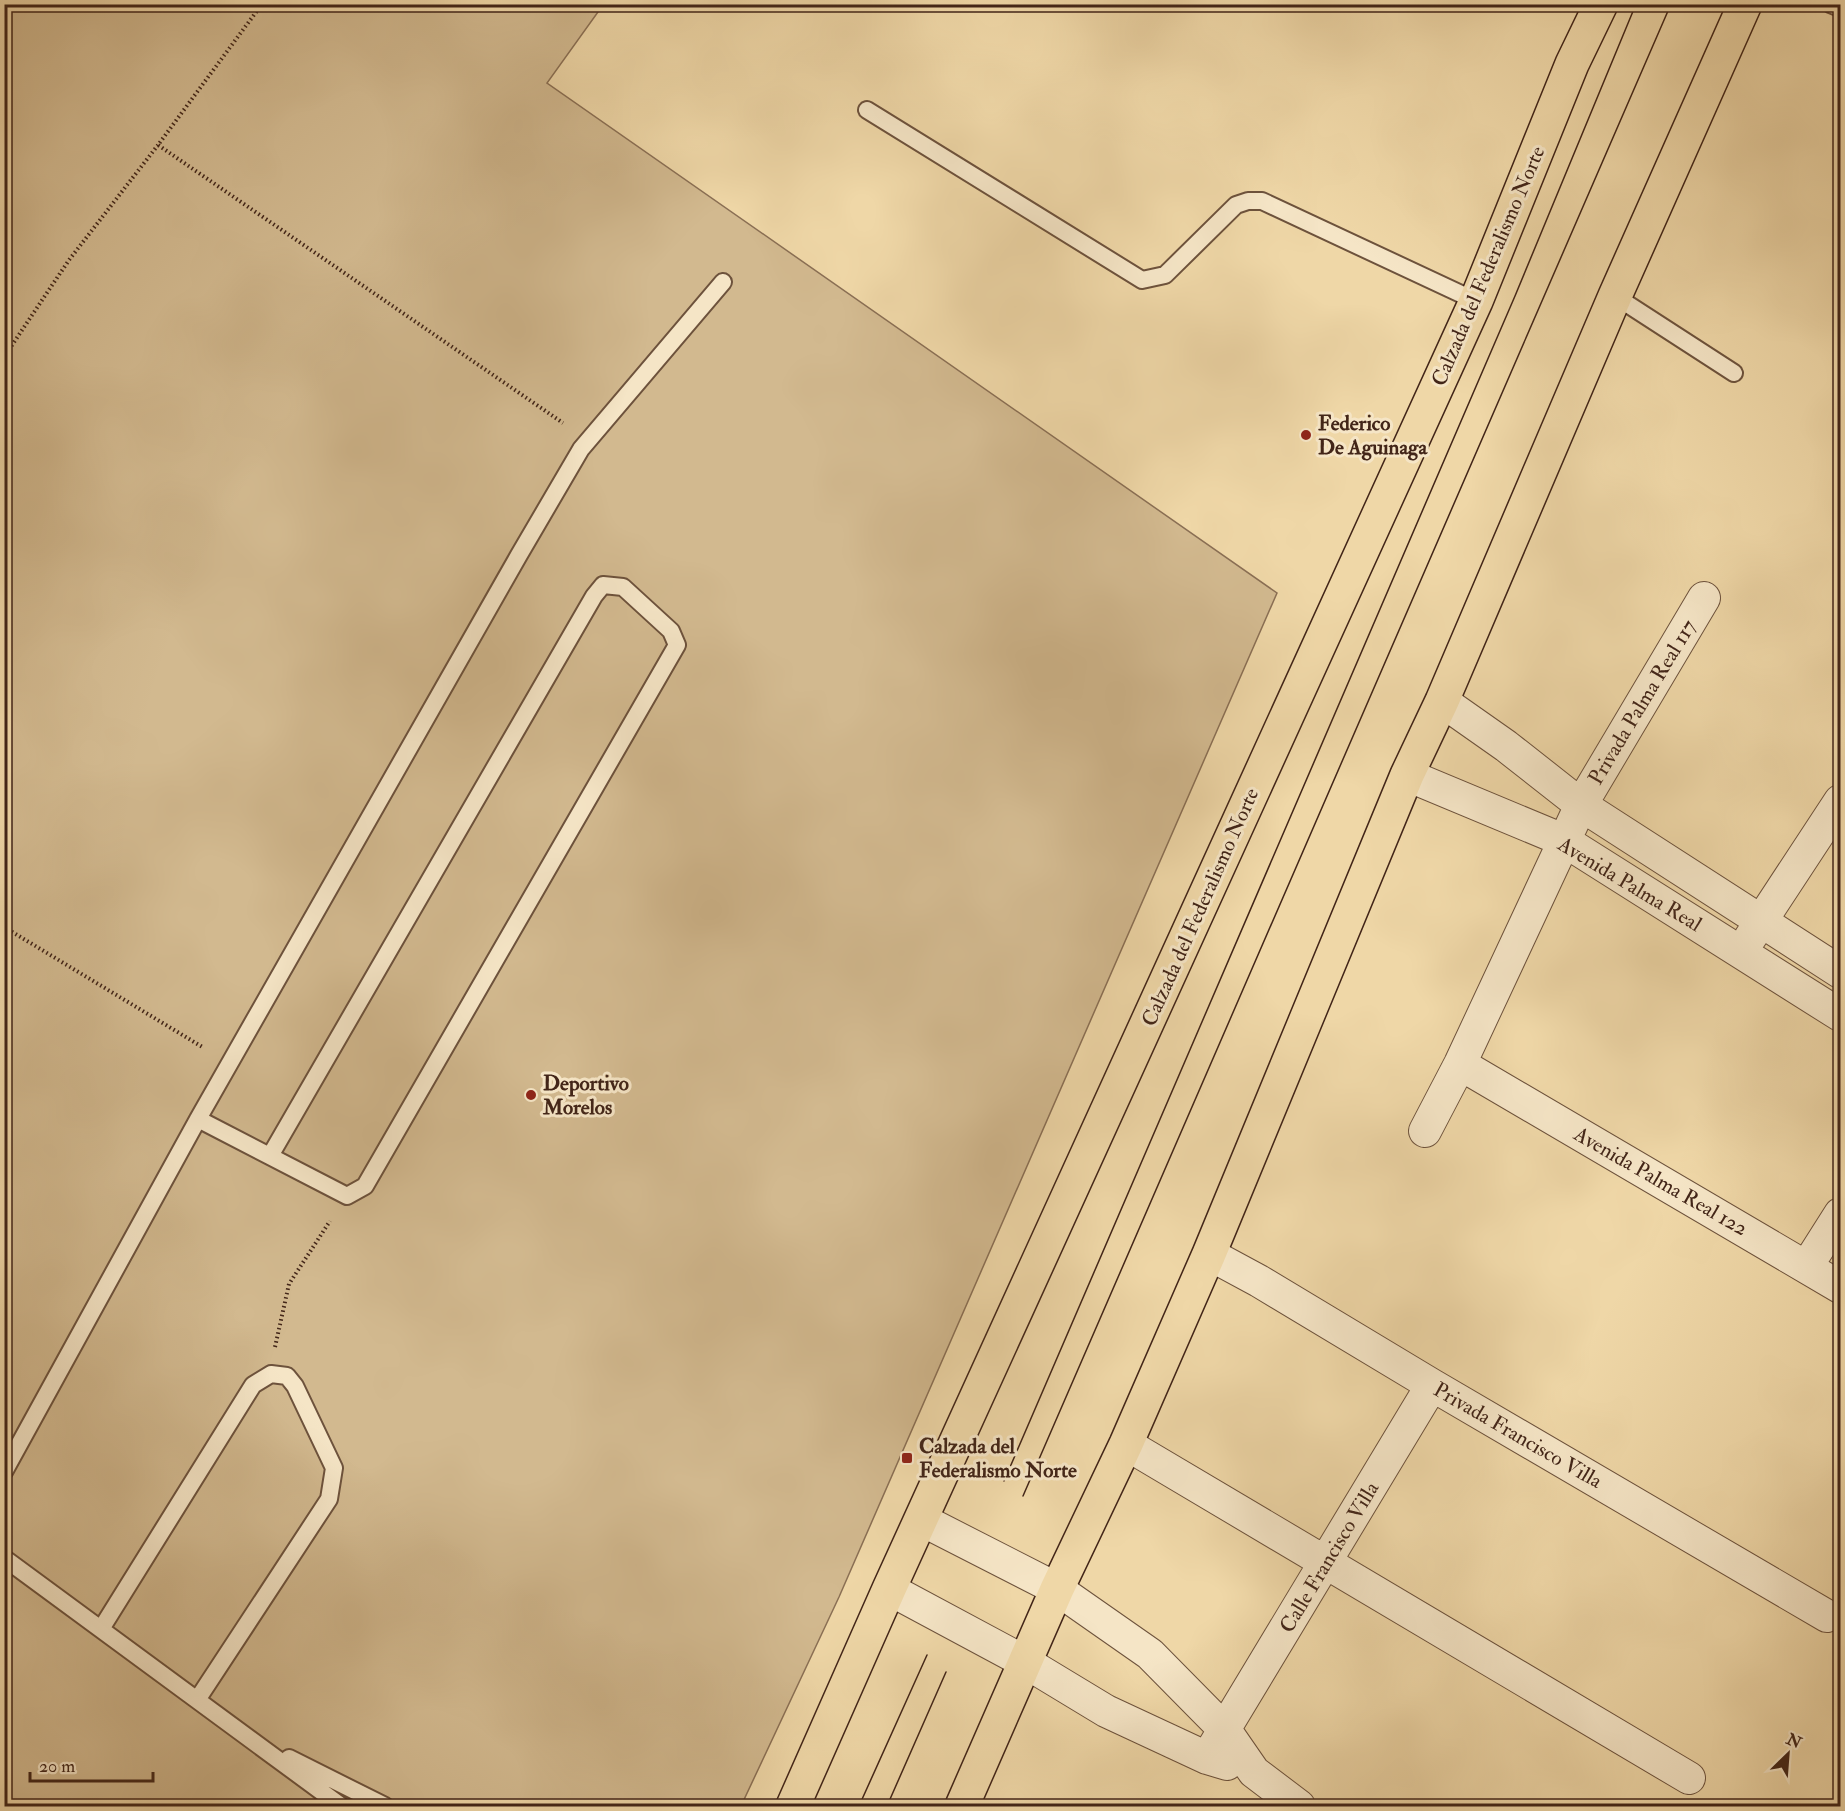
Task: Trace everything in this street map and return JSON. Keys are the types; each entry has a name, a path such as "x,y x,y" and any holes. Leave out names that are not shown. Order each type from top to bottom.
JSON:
{"main road":[{"name":"Calzada del Federalismo Norte","path":"793,1806 889,1589 1476,301 1572,64 1601,4"},
{"path":"962,1806 1057,1589 1126,1444 1209,1254 1407,775 1442,701 1615,296 1745,4"}],"street":[{"name":"Privada Palma Real 117","path":"1581,805 1704,598"},
{"name":"Avenida Palma Real","path":"1442,701 1506,746 1581,805 1840,972"},
{"name":"Avenida Palma Real","path":"1407,775 1563,840 1840,1015"},
{"path":"1741,952 1840,801"},
{"path":"1425,1131 1460,1064 1581,805"},
{"name":"Avenida Palma Real 122","path":"1460,1064 1840,1287"},
{"path":"1807,1266 1840,1214"},
{"name":"Privada Francisco Villa","path":"1209,1254 1259,1281 1827,1616"},
{"name":"Calle Francisco Villa","path":"1207,1758 1432,1384"},
{"path":"1126,1444 1689,1778"},
{"path":"922,1520 1057,1589 1150,1654 1225,1730 1254,1772 1299,1806"},
{"path":"889,1589 1025,1662 1106,1711 1207,1758 1254,1772"}],"lane":[{"path":"1830,4 1840,8"},
{"path":"867,110 1142,280 1165,275 1236,205 1248,201 1262,201 1476,301"},
{"path":"4,1472 229,1063 519,555 588,441 723,282"},
{"path":"1615,296 1734,373"},
{"path":"198,1119 347,1196 365,1186 676,645 671,631 623,587 603,585 594,596 270,1156"},
{"path":"100,1629 253,1385 271,1374 287,1376 295,1386 334,1468 329,1498 197,1700"},
{"path":"4,1558 341,1806"},
{"path":"246,1736 385,1806"}],"path":[{"path":"4,357 69,260 158,146 262,4"},
{"path":"158,146 588,441"},
{"path":"4,927 229,1063"},
{"path":"271,1374 277,1332 289,1284 347,1196"}],"shaded area":[{"name":"Deportivo Morelos","path":"5,5 603,5 547,83 1277,593 839,1597 741,1806 5,1806"}],"tram line":[{"path":"1004,1481 1515,296 1636,4"},
{"path":"1023,1496 1671,4"},
{"path":"859,1806 927,1655"},
{"path":"887,1806 946,1672"}],"place":[{"name":"Federico De Aguinaga","path":"1306,435"},
{"name":"Deportivo Morelos","path":"531,1095"},
{"name":"Calzada del Federalismo Norte","path":"907,1458"}]}
